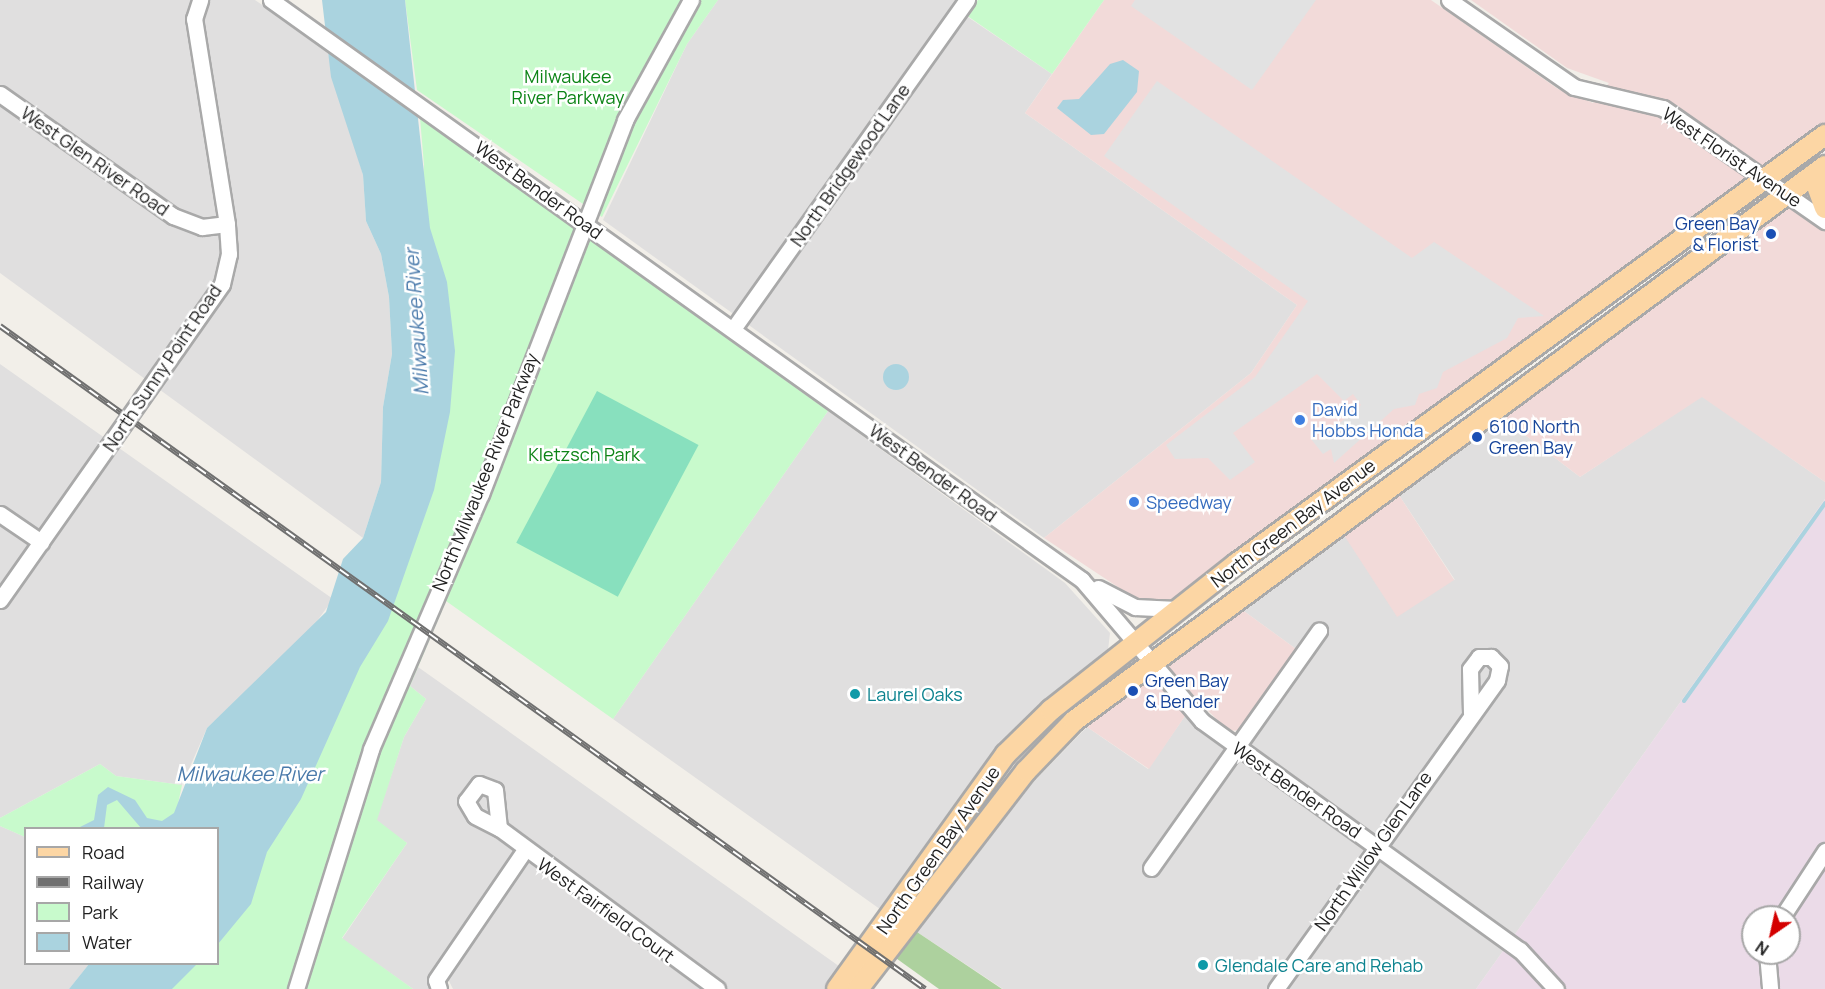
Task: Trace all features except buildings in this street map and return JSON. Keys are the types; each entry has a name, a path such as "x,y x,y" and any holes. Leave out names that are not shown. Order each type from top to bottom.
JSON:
{"main road":[{"name":"North Green Bay Avenue","path":"837,989 1006,754 1137,639 1648,261 1825,135"},
{"name":"North Green Bay Avenue","path":"858,989 1026,771 1074,722 1819,170"},
{"path":"1819,170 1825,208"},
{"path":"1669,246 1686,269"},
{"path":"1648,261 1666,284"}],"street":[{"name":"North Sunny Point Road","path":"0,600 222,284 229,254 227,224 194,19 200,0"},
{"name":"West Bender Road","path":"271,0 1082,580 1137,639 1194,713 1236,747 1520,950 1556,989"},
{"name":"North Milwaukee River Parkway","path":"297,989 371,749 481,494 582,221 625,120 690,0"},
{"name":"North Bridgewood Lane","path":"733,329 967,0"},
{"name":"West Florist Avenue","path":"1449,0 1565,82 1663,108 1825,221"},
{"name":"West Glen River Road","path":"0,94 173,216 202,226 227,224"},
{"path":"0,514 41,542"},
{"path":"1082,580 1135,607 1177,609"},
{"path":"1151,868 1319,631"},
{"name":"North Willow Glen Lane","path":"1276,989 1471,713"},
{"name":"West Fairfield Court","path":"499,828 524,852 717,989"},
{"path":"1790,905 1825,851"},
{"path":"439,989 436,980 524,852"},
{"path":"1768,965 1770,989"}],"shaded area":[{"path":"0,0 255,0 327,50 363,175 366,221 381,254 389,297 392,354 383,407 381,482 363,538 0,273"},
{"path":"718,0 958,0 953,7 1052,74 1025,113 1297,305 1251,373 1044,538 603,220 687,44"},
{"path":"1104,0 1431,0 1558,89 1593,103 1609,83 1567,68 1471,0 1825,0 1825,123 1175,601 1142,603 1044,538 1251,373 1297,305 1025,113"},
{"path":"1135,0 1316,0 1252,90 1131,6"},
{"path":"1157,81 1412,258 1434,242 1544,316 1518,318 1507,338 1443,372 1437,388 1419,394 1415,405 1394,409 1334,463 1331,449 1323,454 1311,439 1320,440 1361,405 1353,394 1344,401 1317,374 1233,433 1255,462 1230,480 1208,458 1175,459 1166,445 1255,377 1308,301 1104,156"},
{"path":"1788,194 1825,221 1825,482 1702,397 1580,477 1500,416"},
{"path":"0,364 333,599 307,635 207,728 182,785 116,776 100,764 0,818"},
{"path":"1702,396 1825,482 1825,499 1476,989 1003,989 911,928 1011,805 1087,727 1148,769 1185,716 1241,758 1307,657 1241,609 1343,533 1455,580 1397,492 1500,416 1580,477"},
{"path":"828,411 1065,583 1110,633 1108,650 1019,729 968,786 884,912 613,719"},
{"path":"1397,492 1454,580 1397,617 1340,529"},
{"path":"1825,499 1825,989 1476,989"},
{"path":"1241,609 1296,649 1240,730 1229,731 1201,704 1185,716 1149,769 1087,727"},
{"path":"418,667 843,969 827,989 453,989 448,979 431,989 413,989 342,939 407,843 376,821 404,737 426,699 410,686"},
{"path":"0,826 24,837 24,965 88,965 69,989 0,989"}],"green space":[{"name":"Milwaukee River Parkway","path":"405,0 718,0 687,44 602,217 417,90"},
{"path":"978,0 1104,0 1052,74 966,15"},
{"name":"Kletzsch Park","path":"420,118 828,411 613,719 446,601 410,686 426,699 404,737 377,820 407,843 342,938 413,989 117,989 141,965 219,965 219,830 387,546 424,165"},
{"path":"597,391 699,445 618,597 516,543"},
{"path":"100,764 116,776 182,785 173,827 24,827 24,837 0,826 0,818"},
{"path":"914,930 1002,989 939,989 893,956"}],"water":[{"name":"Milwaukee River","path":"322,0 405,0 430,228 447,282 455,351 450,412 434,490 388,621 360,667 301,799 267,852 251,904 219,943 219,827 140,827 117,800 107,805 104,827 80,827 94,820 98,795 108,787 135,800 147,818 162,821 174,813 207,728 326,612 343,559 363,538 381,482 383,407 392,354 389,297 381,254 366,221 363,175 331,77"},
{"path":"1123,60 1139,71 1137,92 1104,134 1091,135 1057,108 1063,100 1079,99 1110,64"},
{"path":"896,364 905,368 909,377 905,386 896,390 887,386 883,377 887,368"},
{"path":"88,965 196,965 172,989 69,989"}],"waterway":[{"path":"1684,701 1825,503"}],"railway":[{"path":"0,326 925,989"}],"place":[{"name":"Green Bay & Florist","path":"1771,234"},
{"name":"David Hobbs Honda","path":"1300,420"},
{"name":"6100 North Green Bay","path":"1477,437"},
{"name":"Speedway","path":"1134,502"},
{"name":"Green Bay & Bender","path":"1133,691"},
{"name":"Laurel Oaks","path":"855,694"},
{"name":"Glendale Care and Rehab","path":"1203,965"}]}
